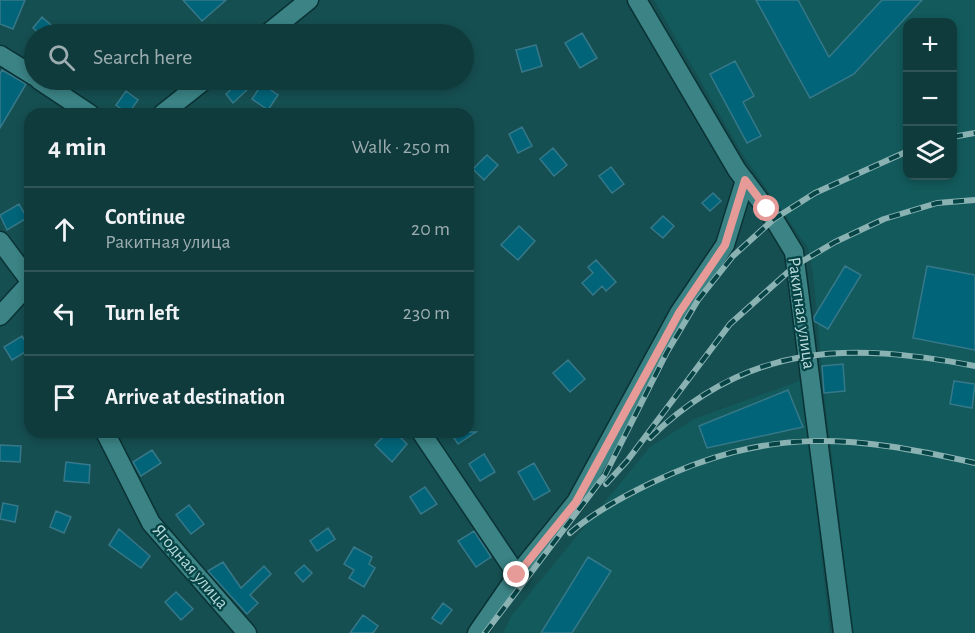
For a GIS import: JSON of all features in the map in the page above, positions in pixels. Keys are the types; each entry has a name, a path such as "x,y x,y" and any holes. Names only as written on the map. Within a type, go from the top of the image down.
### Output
{"street":[{"path":"279,24 309,0"},
{"name":"Ракитная улица","path":"637,0 665,52 745,180 794,252 843,633"},
{"path":"0,55 24,70"},
{"path":"54,90 81,108"},
{"path":"170,108 193,90"},
{"path":"477,633 517,575 576,502 679,313 725,245 745,180"},
{"path":"0,241 24,274"},
{"path":"0,316 24,289"},
{"name":"Ягодная улица","path":"108,438 151,523 247,633"},
{"path":"425,438 517,575"}],"shaded area":[{"path":"654,0 975,0 975,633 853,633 824,393 813,273 808,248 743,155"},
{"path":"802,380 830,633 503,633 512,615 650,447 694,419"}],"building":[{"path":"0,0 25,0 13,29 0,24"},
{"path":"183,0 226,0 202,21"},
{"path":"756,0 798,0 829,57 882,0 922,0 903,18 854,74 810,98"},
{"path":"42,17 50,24 36,24"},
{"path":"582,33 597,58 580,68 565,43"},
{"path":"536,45 542,66 522,72 516,50"},
{"path":"735,61 754,96 743,102 761,136 747,143 710,74"},
{"path":"2,70 24,83 24,87 0,128 0,74"},
{"path":"230,90 247,90 233,103 226,94"},
{"path":"258,90 271,90 278,95 269,108 265,108 252,99"},
{"path":"126,91 138,100 132,108 120,108 116,105"},
{"path":"522,127 532,146 518,153 509,134"},
{"path":"553,148 567,165 554,176 540,159"},
{"path":"487,155 498,165 484,180 474,168"},
{"path":"611,167 624,184 612,193 599,176"},
{"path":"713,193 721,201 710,211 702,203"},
{"path":"19,204 24,213 24,220 7,230 0,215"},
{"path":"663,216 674,226 663,238 651,228"},
{"path":"519,226 535,241 518,260 501,245"},
{"path":"596,260 616,282 606,291 602,286 593,295 582,283 593,273 588,267"},
{"path":"845,266 861,275 828,329 814,321 814,317"},
{"path":"927,266 975,275 975,350 913,338"},
{"path":"22,336 24,339 24,353 12,360 4,347"},
{"path":"568,360 585,379 570,392 553,373"},
{"path":"843,364 845,391 824,393 822,366"},
{"path":"954,381 975,384 972,408 950,404"},
{"path":"788,390 803,427 707,448 699,426"},
{"path":"382,438 401,438 407,444 392,462 375,445"},
{"path":"454,438 467,438 458,444"},
{"path":"0,445 21,446 20,462 0,461"},
{"path":"152,450 161,463 141,476 133,462"},
{"path":"484,454 495,472 480,481 469,464"},
{"path":"66,462 90,465 89,483 64,481"},
{"path":"534,463 550,491 534,500 518,472"},
{"path":"425,487 437,504 421,514 410,497"},
{"path":"3,503 18,506 15,522 0,519"},
{"path":"189,505 204,524 191,534 176,515"},
{"path":"56,511 71,517 64,533 50,527"},
{"path":"328,528 335,539 317,551 310,541"},
{"path":"119,529 150,556 141,568 109,545"},
{"path":"474,531 491,557 476,567 458,541"},
{"path":"354,547 372,557 369,564 375,568 364,587 349,578 354,570 344,564"},
{"path":"588,557 611,571 572,633 541,633"},
{"path":"223,562 241,588 264,566 271,574 250,595 258,603 247,614 208,571"},
{"path":"304,565 312,573 303,582 295,573"},
{"path":"176,592 193,609 181,620 165,602"},
{"path":"443,603 452,610 441,624 432,618"},
{"path":"363,615 378,626 373,633 350,633"}],"railway":[{"path":"957,136 975,133"},
{"path":"485,633 605,475 667,352 698,300 733,256 774,219 815,193 903,153"},
{"path":"606,484 627,461 730,324 796,265 835,242 884,219 937,203 975,200"},
{"path":"650,438 687,406 724,383 763,367 802,357 843,353 885,354 929,358 975,366"},
{"path":"570,533 609,505 651,483 694,465 734,452 773,444 811,441 849,442 889,446 975,463"}],"route":[{"path":"517,575 576,502 679,313 725,245 745,180 767,209"}]}
